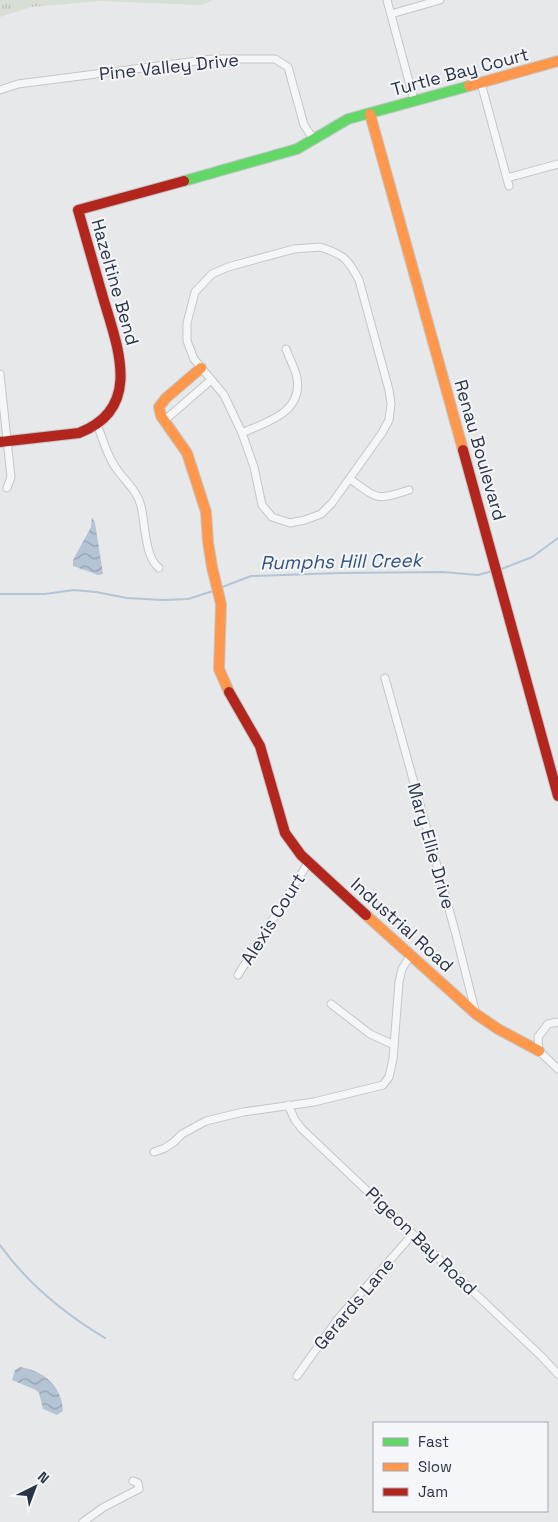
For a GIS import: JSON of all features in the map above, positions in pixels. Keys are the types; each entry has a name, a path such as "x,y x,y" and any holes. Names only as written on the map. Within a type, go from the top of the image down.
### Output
{"street":[{"path":"387,0 414,100"},
{"path":"391,14 440,0"},
{"name":"Pine Valley Drive","path":"0,90 18,84 213,59 275,59 288,66 304,125 314,140"},
{"name":"Turtle Bay Court","path":"370,114 414,100 558,61"},
{"path":"480,83 509,186"},
{"name":"Hazeltine Bend","path":"97,425 108,414 115,402 120,387 120,357 78,210 297,150 342,121 370,114"},
{"name":"Renau Boulevard","path":"370,114 558,796"},
{"path":"507,178 558,164"},
{"path":"320,246 337,252 351,265 359,280 389,390 391,404 389,420 382,433 332,504 321,514 290,523 272,517 262,505 254,467 242,433 224,395 211,380 194,359 187,341 187,323 195,292 212,274 228,267 294,249 320,246"},
{"path":"242,433 286,413 294,402 298,390 297,377 286,349"},
{"path":"201,368 161,404 159,407 161,416 165,420 211,380"},
{"path":"0,374 4,442 11,477 7,488"},
{"name":"Industrial Road","path":"165,420 187,453 206,512 212,567 222,604 219,669 228,690 260,746 285,833 308,862 476,1014 498,1029 539,1051 558,1069"},
{"path":"4,442 79,433 91,430 97,425 113,465 138,497 150,555 155,565 159,568"},
{"path":"350,479 375,497 382,498 409,490"},
{"name":"Mary Ellie Drive","path":"385,678 476,1014"},
{"name":"Alexis Court","path":"238,975 308,862"},
{"path":"154,1152 166,1148 182,1134 206,1121 243,1112 314,1102 383,1085 391,1072 399,982 402,969 410,956"},
{"path":"331,1004 370,1034 394,1045"},
{"path":"539,1051 538,1037 548,1024 558,1022"},
{"name":"Pigeon Bay Road","path":"288,1106 298,1125 558,1374"},
{"name":"Gerards Lane","path":"298,1376 337,1320 413,1234"},
{"path":"83,1522 104,1507 139,1489 138,1483 133,1481"}],"green space":[{"path":"0,0 213,0 201,5 100,1 31,7 0,17"}],"water":[{"path":"92,517 95,523 103,574 98,575 73,566 73,560 91,527"},
{"path":"20,1367 37,1372 50,1381 59,1394 63,1411 57,1415 43,1409 39,1393 36,1390 12,1380 15,1370"}],"waterway":[{"name":"Rumphs Hill Creek","path":"499,570 532,557 558,538"},
{"name":"Rumphs Hill Creek","path":"220,588 251,576 443,572 478,575 492,571"},
{"name":"Rumphs Hill Creek","path":"0,594 45,594 74,590 127,598 163,600 188,599 213,591"},
{"path":"0,1245 22,1272 48,1297 76,1319 105,1338"}],"traffic: fast":[{"path":"184,181 297,149 348,119 469,86"}],"traffic: slow":[{"path":"469,86 558,61"},
{"path":"370,114 463,450"},
{"path":"201,368 166,398 159,407 161,416 187,453 206,512 212,567 221,604 219,669 229,692"},
{"path":"366,915 476,1014 498,1029 539,1051"}],"traffic: jam":[{"path":"0,442 79,433 100,422 112,408 119,391 118,353 114,333 78,210 184,181"},
{"path":"463,450 558,796"},
{"path":"229,692 260,746 285,833 301,855 366,915"}]}
